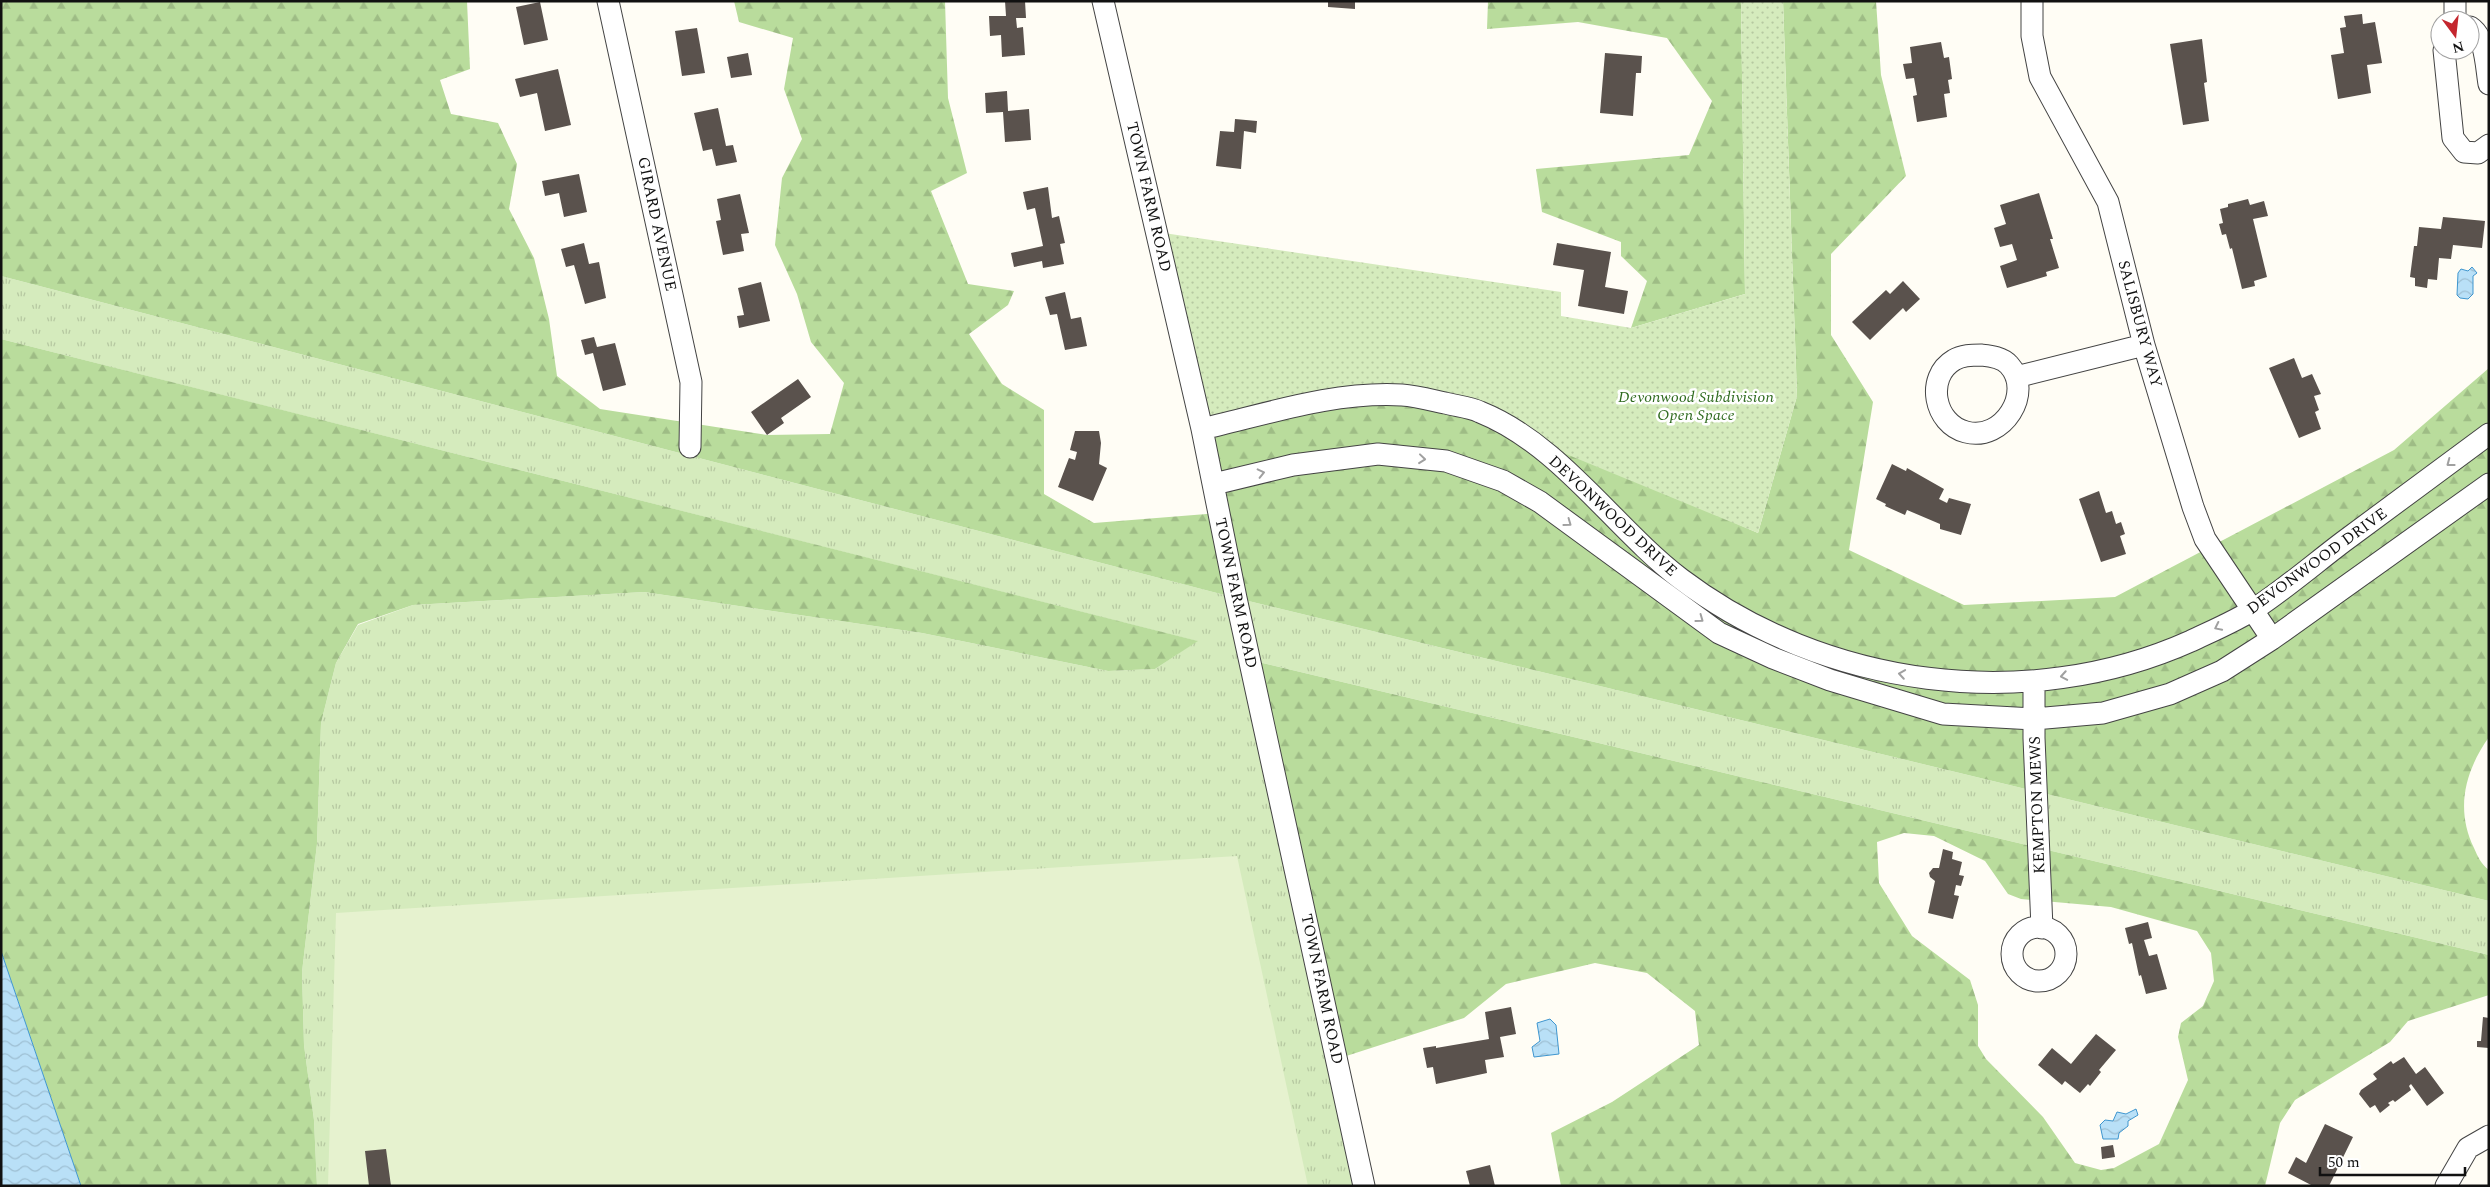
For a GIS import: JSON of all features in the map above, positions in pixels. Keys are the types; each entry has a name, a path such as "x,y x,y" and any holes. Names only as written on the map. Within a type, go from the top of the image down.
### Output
{"street":[{"name":"GIRARD AVENUE","path":"608,1 691,382 690,447"},
{"name":"TOWN FARM ROAD","path":"1103,1 1202,429 1238,607 1364,1186"},
{"name":"SALISBURY WAY","path":"2032,1 2032,36 2040,76 2108,202 2144,345 2192,507 2202,531 2272,639"},
{"path":"2480,42 2489,84"},
{"path":"2445,60 2452,138 2464,152 2478,153 2489,145"},
{"path":"2016,377 2144,345"},
{"name":"DEVONWOOD DRIVE","path":"1202,429 1317,403 1360,396 1404,395 1480,411 1527,438 1580,483 1639,543 1681,579 1778,638 1836,660 1901,675 1965,682 2034,682 2095,671 2140,659 2188,642 2253,610 2489,434"},
{"name":"DEVONWOOD DRIVE","path":"1214,484 1293,465 1378,454 1446,461 1503,481 1540,502 1719,633 1773,658 1830,680 1943,714 2034,719 2103,713 2170,694 2222,671 2272,639 2489,484"},
{"name":"KEMPTON MEWS","path":"2034,682 2042,928"},
{"path":"2446,1186 2468,1148 2489,1136"}],"green space":[{"path":"1,1 467,1 470,69 440,80 451,114 498,123 517,164 509,209 534,258 549,319 557,376 600,409 767,435 830,434 844,383 811,342 797,294 775,245 782,178 802,139 784,89 793,38 739,22 734,1 945,1 948,98 967,173 931,191 968,284 1014,291 1008,305 969,334 1002,384 1044,410 1044,494 1094,523 1219,513 1202,429 1359,396 1480,411 1758,533 1797,396 1783,1 1876,1 1881,75 1906,176 1831,254 1831,335 1873,402 1849,550 1964,605 2115,597 2394,450 2489,368 2489,737 2474,763 2465,791 2464,805 2468,833 2478,857 2489,870 2489,901 1236,598 1,276"},
{"path":"1488,1 1741,1 1745,294 1631,328 1647,281 1621,256 1621,242 1542,212 1536,169 1689,155 1712,101 1667,38 1578,22 1487,29"},
{"name":"Devonwood Subdivision Open Space","path":"1741,1 1783,1 1797,396 1758,533 1527,438 1404,395 1202,429 1157,232 1561,292 1561,316 1631,328 1745,294"},
{"path":"1,276 1236,598 2489,901 2489,955 1250,660 1364,1186 317,1186 314,1120 304,1045 302,972 317,844 321,723 336,663 358,625 413,605 644,592 922,633 1108,671 1155,669 1197,641 1,339"},
{"path":"1,339 1198,641 1155,669 1108,671 922,633 644,592 413,605 358,624 336,663 321,723 317,844 302,972 304,1045 314,1120 317,1186 81,1186 1,951"},
{"path":"1250,660 2489,955 2489,995 2408,1021 2390,1042 2295,1100 2280,1123 2265,1186 1561,1186 1551,1133 1612,1102 1699,1045 1695,1011 1647,973 1595,963 1506,984 1464,1018 1337,1059","holes":["1904,833 1934,836 1985,861 2008,894 2021,899 2111,907 2197,931 2211,953 2214,981 2203,1006 2181,1023 2178,1037 2188,1080 2159,1144 2114,1168 2101,1170 2075,1163 2043,1117 1986,1059 1978,1046 1978,1005 1970,980 1912,936 1879,883 1877,842"]},
{"path":"1237,856 1308,1186 328,1186 336,913"}],"water":[{"path":"2472,267 2477,273 2473,276 2473,294 2468,299 2460,298 2457,295 2458,273 2461,269 2468,271"},
{"path":"1,951 81,1186 1,1186"},
{"path":"1550,1019 1556,1025 1559,1054 1534,1057 1532,1047 1540,1041 1537,1023"},
{"path":"2136,1109 2138,1115 2128,1121 2128,1126 2119,1133 2118,1139 2103,1139 2100,1125 2105,1120 2113,1121 2117,1112 2126,1114"}],"building":[{"path":"1005,1 1025,1 1026,18 1016,18 1017,28 1023,27 1025,55 1002,57 1001,35 990,36 989,16 1006,16"},
{"path":"1328,1 1355,1 1355,9 1328,7"},
{"path":"540,2 548,40 524,45 516,7"},
{"path":"2362,14 2363,24 2375,22 2382,63 2367,65 2371,93 2338,99 2331,55 2344,53 2340,28 2346,27 2344,16"},
{"path":"697,28 705,73 682,76 675,31"},
{"path":"2202,39 2207,82 2204,83 2209,121 2183,125 2170,44"},
{"path":"1941,42 1944,58 1949,57 1952,79 1948,80 1950,93 1944,94 1947,117 1917,122 1913,96 1917,95 1914,78 1906,79 1903,64 1912,63 1910,47"},
{"path":"748,53 752,75 731,78 727,57"},
{"path":"1605,53 1642,56 1641,73 1636,73 1633,116 1600,113"},
{"path":"558,69 571,125 545,131 537,93 520,97 515,79"},
{"path":"1007,91 1008,111 1029,109 1031,140 1005,142 1003,112 986,113 985,93"},
{"path":"718,108 726,146 733,145 737,162 716,166 712,149 703,151 694,113"},
{"path":"1235,119 1257,121 1256,133 1244,131 1241,169 1216,166 1220,131 1234,132"},
{"path":"579,174 587,212 564,217 559,193 545,196 542,181"},
{"path":"1048,187 1052,218 1059,216 1065,243 1060,244 1064,264 1043,268 1042,261 1014,267 1011,253 1043,246 1035,208 1027,210 1023,192"},
{"path":"2039,193 2053,239 2050,239 2059,268 2046,272 2047,276 2007,288 2000,266 2017,260 2012,244 2000,247 1994,228 2006,224 2000,205"},
{"path":"740,194 749,233 741,234 744,251 723,255 716,221 721,220 717,199"},
{"path":"2248,199 2250,205 2264,201 2268,216 2253,219 2267,277 2254,281 2255,286 2242,289 2232,248 2230,249 2226,234 2222,235 2219,224 2223,223 2220,209 2228,207 2228,204"},
{"path":"2443,217 2485,221 2482,248 2453,245 2451,259 2439,258 2437,280 2428,279 2427,288 2415,286 2415,278 2410,277 2414,246 2417,246 2419,227 2441,229"},
{"path":"584,243 589,264 599,262 606,298 585,304 574,265 566,267 561,249"},
{"path":"1557,243 1611,252 1605,287 1628,291 1624,314 1578,306 1584,270 1553,265"},
{"path":"1903,281 1920,299 1906,312 1903,308 1870,340 1852,322 1886,290 1890,294"},
{"path":"761,282 770,321 739,328 737,316 744,315 738,288"},
{"path":"1065,292 1071,319 1081,317 1087,346 1065,350 1057,314 1050,315 1045,297"},
{"path":"594,337 597,347 615,343 626,385 603,391 593,353 585,355 581,340"},
{"path":"2294,358 2302,378 2312,374 2321,394 2314,396 2319,410 2315,412 2321,429 2299,438 2269,368"},
{"path":"798,379 811,397 781,418 784,423 767,435 751,412"},
{"path":"1075,431 1099,431 1101,443 1099,464 1107,468 1093,501 1058,487 1069,458 1075,460 1077,452 1070,450"},
{"path":"1892,464 1906,471 1907,468 1944,489 1939,499 1947,503 1949,498 1971,504 1961,535 1940,529 1940,524 1907,510 1905,515 1885,506 1886,504 1876,499"},
{"path":"2099,491 2106,513 2112,511 2116,524 2121,522 2125,534 2120,536 2126,554 2101,562 2079,499"},
{"path":"1943,849 1953,852 1952,859 1962,862 1959,875 1964,876 1961,886 1956,885 1954,895 1959,896 1953,919 1928,913 1935,881 1930,877 1929,873 1933,868 1939,868"},
{"path":"2148,922 2152,938 2144,940 2149,956 2157,954 2167,989 2146,994 2141,975 2139,976 2132,943 2129,944 2125,928"},
{"path":"1511,1007 1516,1034 1500,1037 1504,1057 1485,1060 1487,1073 1436,1084 1433,1067 1427,1068 1423,1048 1436,1046 1436,1048 1489,1039 1485,1012"},
{"path":"2483,1017 2489,1018 2489,1048 2477,1047 2477,1041 2481,1041"},
{"path":"2096,1034 2116,1050 2099,1070 2101,1072 2090,1086 2088,1084 2080,1093 2065,1081 2062,1085 2038,1065 2052,1048 2071,1064"},
{"path":"2404,1057 2416,1074 2425,1067 2444,1093 2427,1106 2411,1084 2409,1086 2411,1090 2395,1102 2393,1100 2388,1103 2390,1105 2380,1113 2375,1105 2370,1108 2359,1094 2361,1090 2377,1079 2373,1074 2391,1061 2393,1064"},
{"path":"2325,1124 2353,1137 2329,1186 2313,1186 2288,1173 2296,1157 2306,1163"},
{"path":"2113,1145 2115,1157 2102,1159 2101,1147"},
{"path":"386,1149 391,1186 369,1186 365,1151"},
{"path":"1490,1165 1495,1186 1470,1186 1466,1171"}]}
